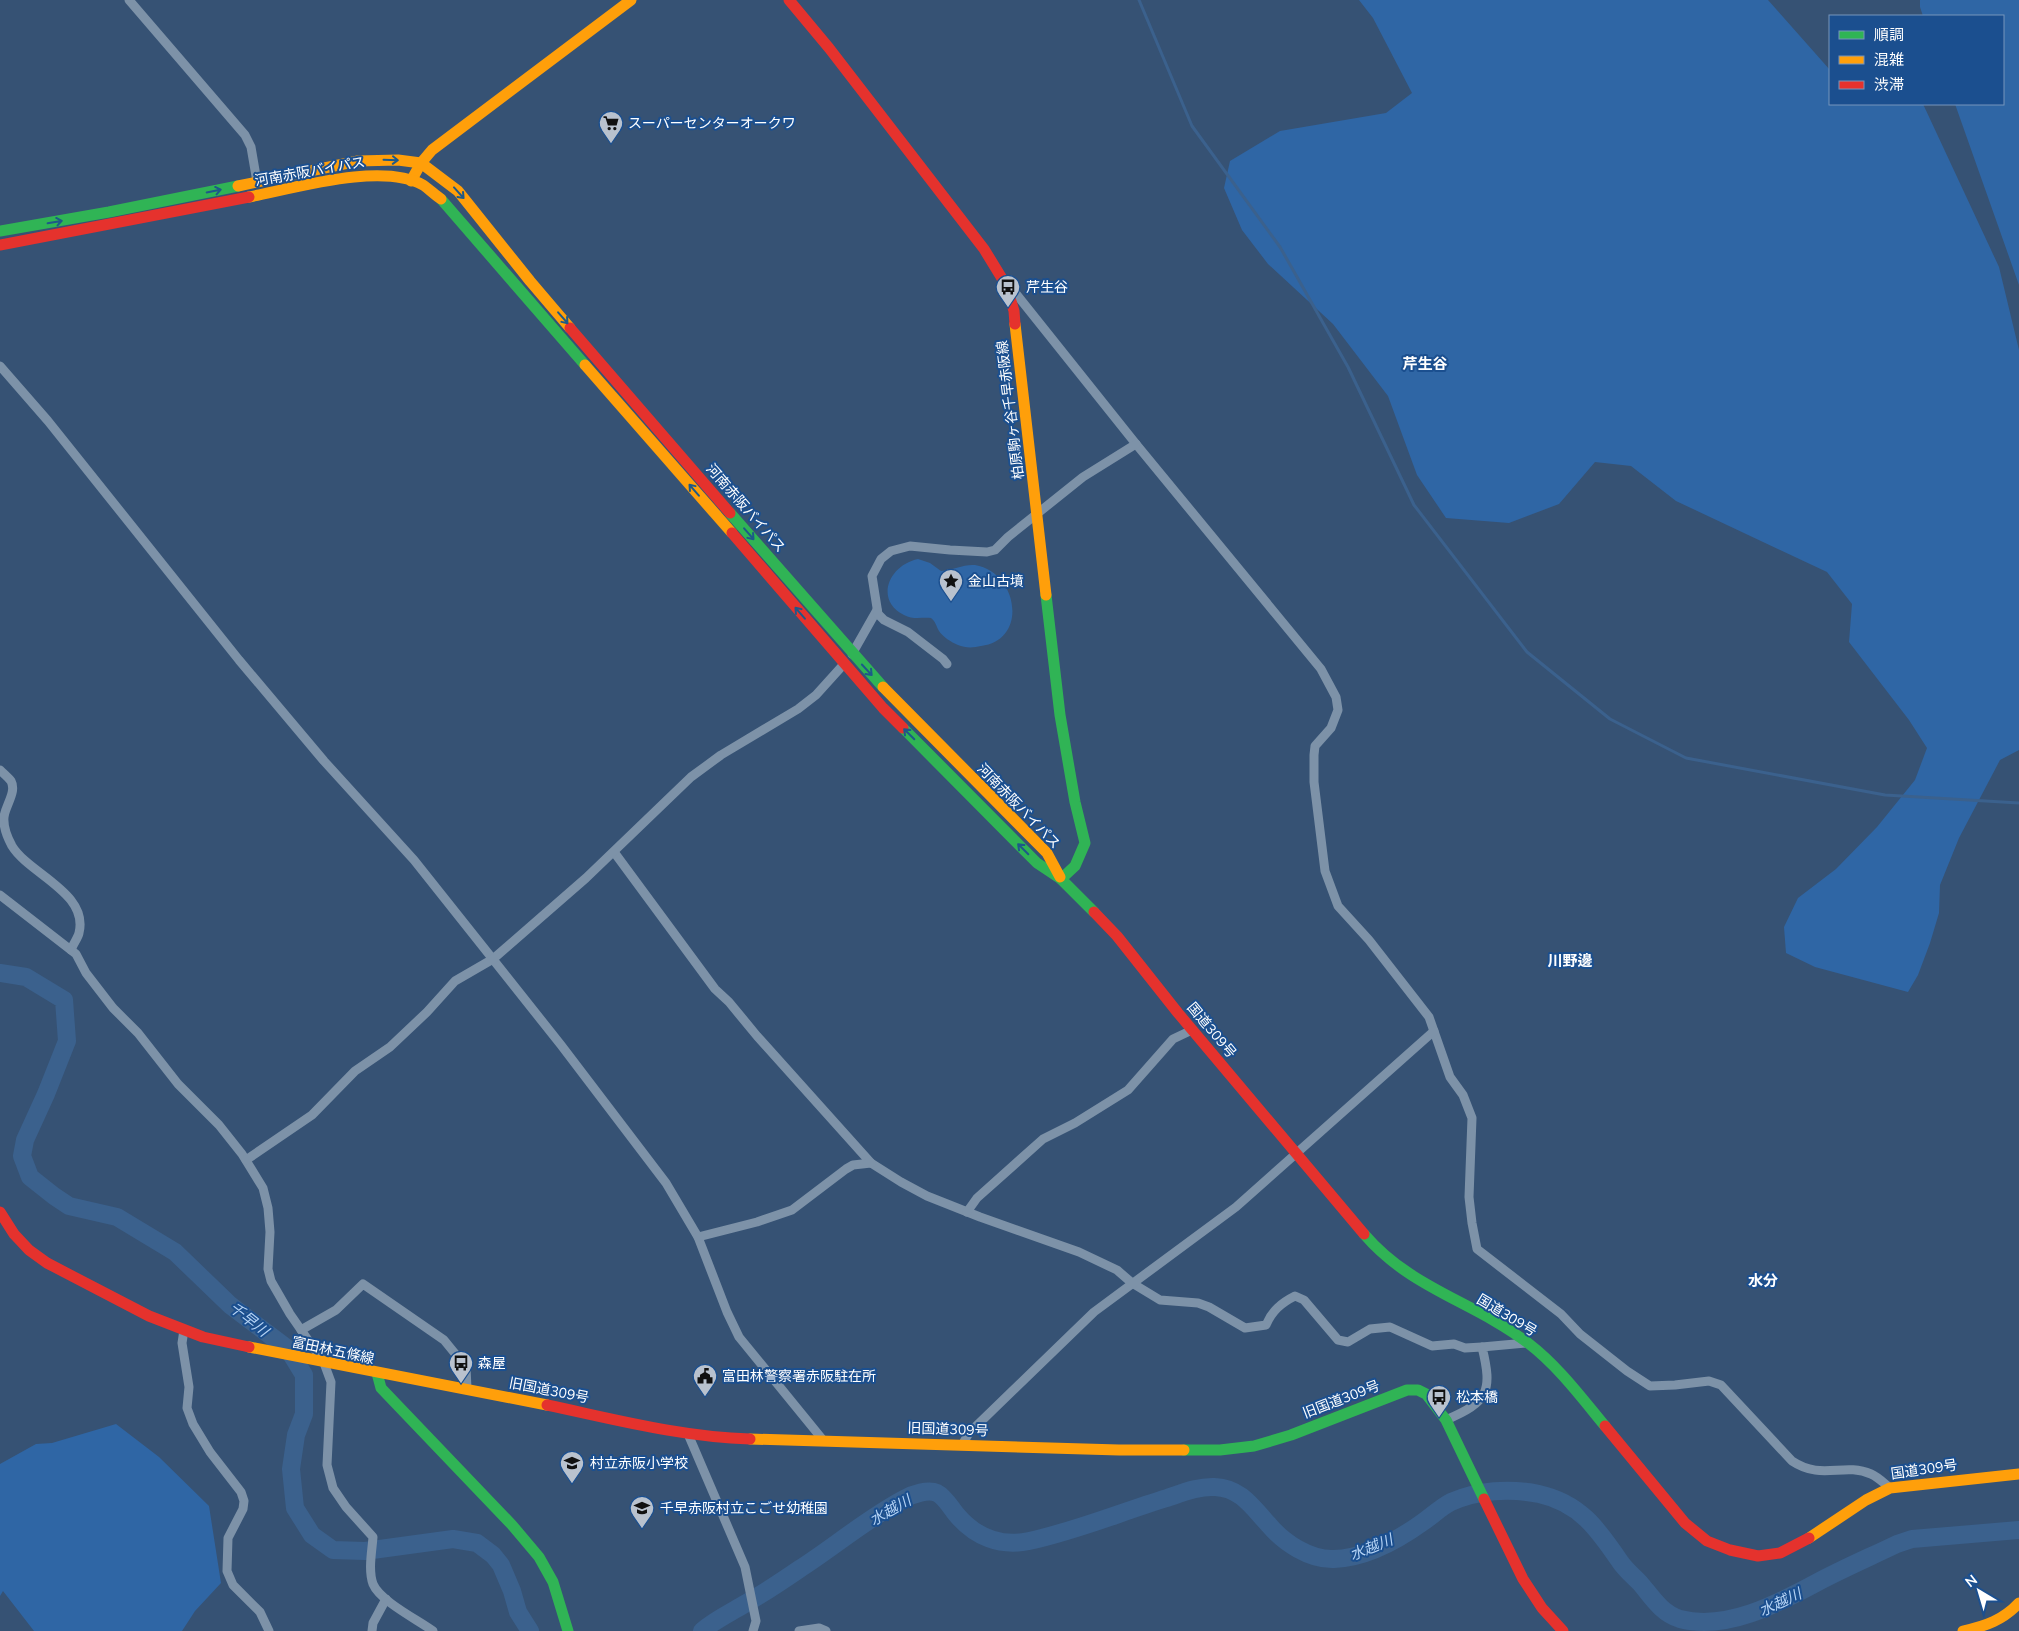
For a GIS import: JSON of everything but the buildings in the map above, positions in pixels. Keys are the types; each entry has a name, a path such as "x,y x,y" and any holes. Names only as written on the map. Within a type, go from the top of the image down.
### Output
{"main road":[{"path":"411,181 421,163 432,150 631,0"},
{"name":"柏原駒ヶ谷千早赤阪線","path":"789,0 829,48 984,249 1004,279 1014,311 1060,715 1075,802 1085,843 1075,866 1061,879"},
{"name":"河南赤阪バイパス","path":"0,231 109,212 358,161 398,160 421,163 458,191 530,281 852,654 898,704 1047,853 1061,879"},
{"name":"河南赤阪バイパス","path":"0,245 353,177 383,175 422,185 444,202 883,708 1037,863 1061,879"},
{"name":"国道309号","path":"1061,879 1117,936 1192,1030 1370,1241 1392,1263 1443,1296 1502,1326 1528,1343 1562,1374 1685,1523 1707,1541 1730,1550 1758,1556 1780,1553 1800,1544 1866,1500 1890,1488 2019,1474"},
{"name":"富田林五條線","path":"0,1212 14,1234 29,1250 47,1263 149,1316 203,1337 377,1373 381,1388 512,1524 539,1557 553,1582 568,1631"},
{"name":"旧国道309号","path":"377,1373 467,1389 688,1434 720,1438 1119,1450 1220,1450 1254,1446 1291,1435 1407,1390 1418,1390 1426,1394 1446,1420 1523,1578 1542,1608 1563,1631"},
{"path":"1964,1631 1993,1625 2007,1616 2019,1603"}],"street":[{"path":"129,0 245,135 250,146 256,182"},
{"path":"1004,279 1136,444 1321,669 1336,698 1338,710 1331,728 1315,746 1314,755 1314,782 1325,871 1338,906 1369,940 1429,1017 1450,1077 1463,1095 1472,1118 1469,1197 1477,1250 1561,1314 1580,1334 1627,1371 1650,1386 1708,1381 1721,1385 1792,1461 1813,1471 1848,1470 1872,1474 1890,1488"},
{"path":"0,366 48,421 239,660 324,761 414,860 666,1183 698,1237 727,1312 739,1337 823,1440"},
{"path":"947,664 944,659 908,632 881,618 877,610 872,576 876,565 886,554 898,548 910,546 944,550 993,551 1038,512 1083,477 1136,444"},
{"path":"852,654 877,610"},
{"path":"246,1160 312,1115 355,1071 390,1048 455,981 493,959 586,878 691,777 721,755 798,709 816,695 844,664"},
{"path":"0,770 12,782 12,792 4,815 5,834 26,863 54,883 69,898 79,913 79,932 70,950"},
{"path":"614,852 715,989 729,1002 871,1163 927,1196 1079,1252 1118,1270 1132,1283 1160,1300 1198,1303 1209,1307 1245,1328 1266,1325 1270,1315 1294,1296 1304,1300 1338,1340 1348,1342 1370,1329 1390,1327 1432,1346 1454,1344 1464,1348 1528,1343"},
{"path":"0,894 76,954 86,973 112,1008 138,1033 178,1084 220,1125 246,1160 263,1188 268,1208 270,1232 268,1269 271,1281 324,1363 332,1382 327,1465 333,1488 346,1507 373,1537 373,1584 386,1599 433,1631"},
{"path":"967,1212 977,1198 1043,1139 1075,1123 1128,1090 1173,1039 1192,1030"},
{"path":"962,1444 969,1432 1049,1353 1094,1312 1236,1207 1434,1031"},
{"path":"698,1237 757,1222 792,1210 846,1169 853,1165 871,1163"},
{"path":"301,1330 336,1310 363,1284 444,1340 466,1367 467,1389"},
{"path":"184,1330 182,1343 187,1369 187,1408 193,1424 210,1452 241,1492 244,1501 243,1509 228,1538 227,1571 233,1585 260,1612 269,1631"},
{"path":"1446,1420 1465,1412 1484,1397 1487,1379 1482,1347"},
{"path":"688,1434 745,1566 756,1622 753,1631"},
{"path":"372,1631 386,1599"},
{"path":"799,1631 819,1628 826,1631"}],"shaded area":[{"path":"1359,0 1768,0 1829,69 1829,105 1923,105 1999,267 2019,350 2019,750 2000,760 1959,838 1940,885 1939,913 1930,943 1918,975 1908,992 1815,967 1786,953 1784,927 1798,898 1836,869 1877,827 1915,780 1927,748 1909,720 1849,642 1852,604 1827,572 1676,501 1631,466 1595,462 1559,504 1509,523 1446,518 1417,475 1388,396 1333,324 1268,264 1242,230 1224,188 1230,161 1280,131 1386,113 1412,93 1373,18"},
{"path":"1920,0 2019,0 2019,285 1955,105 2004,105 2004,15 1923,15"},
{"name":"金山古墳","path":"918,559 930,563 941,571 971,565 990,570 1001,580 1008,592 1012,606 1012,620 1006,632 996,641 978,647 963,647 947,639 939,631 931,618 911,617 895,609 889,601 888,592 893,575 899,568"},
{"path":"116,1424 159,1457 209,1506 221,1583 195,1611 182,1631 34,1631 3,1591 0,1596 0,1464 36,1444 52,1443"}],"waterway":[{"path":"1139,0 1192,126 1280,247 1348,367 1414,505 1527,652 1610,719 1686,758 1885,795 2019,803"},
{"name":"千早川","path":"0,973 26,977 64,1000 67,1041 25,1140 22,1156 30,1177 69,1206 117,1217 175,1252 230,1305 288,1349 304,1375 304,1414 296,1435 291,1469 295,1508 312,1535 333,1550 365,1551 453,1539 477,1543 493,1555 501,1565 512,1591 518,1612 530,1631"},
{"name":"水越川","path":"702,1631 717,1620 780,1583 878,1515 908,1497 925,1492 933,1492 940,1495 963,1522 980,1534 998,1541 1018,1543 1064,1532 1191,1490 1209,1487 1224,1488 1246,1500 1275,1532 1290,1544 1316,1557 1325,1559 1346,1558 1381,1547 1413,1529 1447,1504 1461,1498 1494,1491 1528,1492 1553,1498 1577,1511 1596,1529 1623,1566 1662,1609 1680,1619 1697,1622 1733,1618 1768,1607 1856,1563 1912,1539 2019,1530"}],"traffic: fast":[{"path":"0,231 109,212 238,186"},
{"path":"441,199 585,365"},
{"path":"730,513 883,687"},
{"path":"1046,595 1060,715 1075,802 1085,843 1075,866 1061,879"},
{"path":"903,728 1037,863 1061,879 1094,912"},
{"path":"1364,1234 1382,1253 1422,1282 1486,1316 1528,1343 1559,1372 1605,1426"},
{"path":"377,1373 381,1388 512,1525 539,1557 553,1582 568,1631"},
{"path":"1184,1450 1220,1450 1254,1446 1291,1435 1407,1390 1418,1390 1426,1394 1446,1420 1484,1499"}],"traffic: slow":[{"path":"411,181 421,163 432,150 631,0"},
{"path":"238,186 358,161 398,160 421,163 458,191 570,328"},
{"path":"249,197 338,179 385,176 406,179 423,185 441,199"},
{"path":"1015,324 1046,595"},
{"path":"585,365 732,533"},
{"path":"883,687 1047,853 1060,877"},
{"path":"249,1347 547,1405"},
{"path":"750,1439 1119,1450 1184,1450"},
{"path":"1809,1538 1866,1500 1890,1488 2019,1474"},
{"path":"1963,1631 1994,1622 2019,1603"}],"traffic: jam":[{"path":"789,0 829,48 984,249 1006,285 1014,311 1015,324"},
{"path":"0,245 249,197"},
{"path":"570,328 730,513"},
{"path":"732,533 883,708 903,728"},
{"path":"1094,912 1117,936 1178,1013 1364,1234"},
{"path":"0,1212 14,1234 29,1250 47,1263 149,1316 203,1337 249,1347"},
{"path":"547,1405 673,1431 724,1438 750,1439"},
{"path":"1605,1426 1685,1523 1707,1541 1730,1550 1758,1556 1780,1553 1809,1538"},
{"path":"1484,1499 1523,1579 1542,1608 1563,1631"}],"place":[{"name":"スーパーセンターオークワ","path":"611,144"},
{"name":"芹生谷","path":"1008,308"},
{"name":"金山古墳","path":"951,602"},
{"name":"森屋","path":"461,1384"},
{"name":"富田林警察署赤阪駐在所","path":"705,1397"},
{"name":"松本橋","path":"1439,1418"},
{"name":"村立赤阪小学校","path":"572,1484"},
{"name":"千早赤阪村立こごせ幼稚園","path":"642,1529"}],"district":[{"name":"芹生谷","path":"1425,363"},
{"name":"川野邊","path":"1570,960"},
{"name":"水分","path":"1763,1280"}]}
